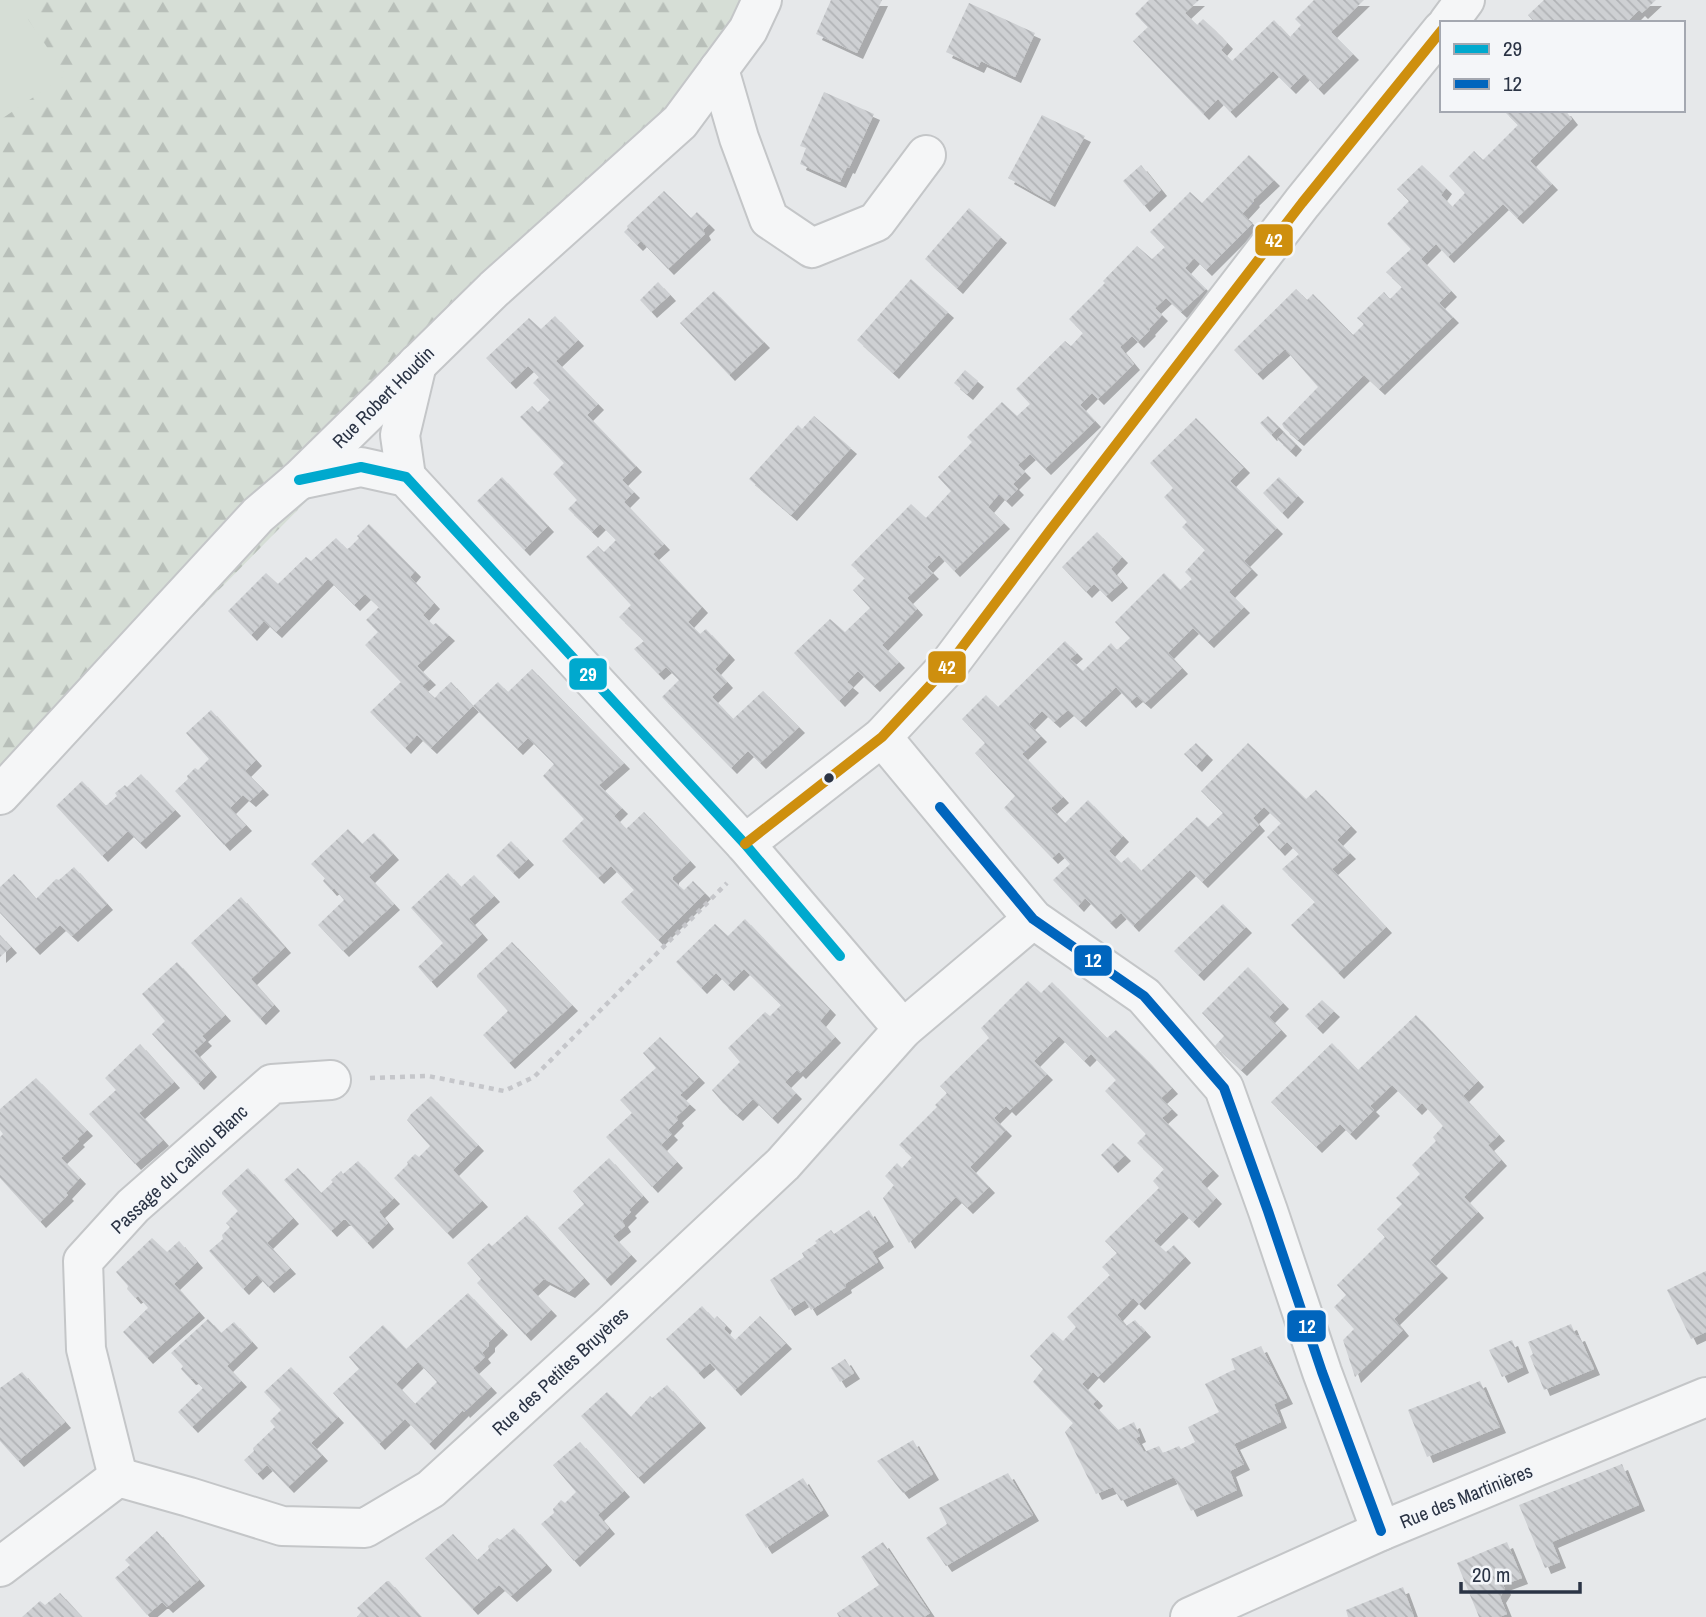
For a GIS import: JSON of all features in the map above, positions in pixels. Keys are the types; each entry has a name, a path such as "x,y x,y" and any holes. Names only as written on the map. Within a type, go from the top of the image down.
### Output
{"street":[{"name":"Rue Robert Houdin","path":"0,795 258,515 299,480 494,289 680,122 748,30 762,0"},
{"path":"750,850 882,737 948,666 1303,203 1440,31"},
{"path":"719,69 739,138 769,219 812,248 876,222 926,155"},
{"path":"417,364 400,435 406,477 750,850 903,1029"},
{"path":"299,480 361,467 406,477"},
{"path":"882,737 1032,919 1144,996 1224,1088 1322,1372 1381,1531"},
{"name":"Rue des Petites Bruyères","path":"118,1477 282,1526 365,1528 432,1489 783,1164 903,1029 1032,919"},
{"name":"Passage du Caillou Blanc","path":"118,1477 86,1349 83,1261 133,1206 272,1084 331,1080"},
{"name":"Rue des Martinières","path":"1191,1617 1381,1531 1706,1397"},
{"path":"0,1567 118,1477"}],"path":[{"path":"331,1080 428,1076 504,1091 534,1077 750,850"}],"green space":[{"path":"0,0 765,0 744,57 0,812"},
{"path":"0,0 15,0 66,75 0,120"}],"building":[{"path":"831,0 882,0 857,53 816,34"},
{"path":"1149,0 1199,0 1185,13 1197,25 1203,19 1216,31 1227,43 1221,50 1232,61 1274,20 1290,37 1301,25 1295,19 1314,0 1364,0 1331,32 1353,54 1318,89 1304,74 1290,88 1273,71 1230,112 1218,99 1203,114 1133,41 1148,27 1135,14"},
{"path":"1544,0 1656,0 1642,13 1639,10 1628,21 1533,21 1528,15"},
{"path":"969,3 1035,33 1015,77 981,61 978,67 946,52"},
{"path":"824,92 874,114 840,182 800,164 806,148 800,146"},
{"path":"1505,112 1567,112 1572,119 1530,161 1552,184 1517,218 1503,204 1448,257 1436,244 1421,259 1451,291 1439,303 1453,317 1379,389 1364,375 1298,440 1282,424 1318,387 1285,349 1257,374 1234,350 1296,289 1307,300 1313,294 1353,335 1364,324 1357,318 1370,305 1384,292 1390,299 1402,287 1386,272 1411,249 1387,224 1409,201 1397,189 1422,165 1446,188 1441,195 1452,207 1465,193 1449,176 1474,151 1483,160 1518,125"},
{"path":"1042,115 1085,136 1049,201 1008,178"},
{"path":"1249,155 1274,180 1242,214 1253,223 1206,270 1194,258 1185,268 1206,289 1181,312 1166,298 1155,308 1162,315 1150,330 1138,342 1132,336 1120,347 1134,364 1098,399 1092,393 1080,405 1095,421 1045,469 1030,454 1018,465 1025,472 1013,484 1018,489 1006,501 999,494 988,507 1004,523 954,571 939,555 927,567 933,573 907,598 917,609 882,645 899,662 874,686 858,671 847,682 853,687 839,701 794,653 830,619 845,632 870,608 853,590 865,578 851,565 911,504 926,518 951,491 938,477 972,442 967,437 1002,402 1017,416 1030,404 1016,389 1065,341 1071,346 1083,333 1069,319 1137,246 1152,259 1165,247 1150,232 1190,192 1202,203"},
{"path":"1141,165 1161,190 1144,206 1123,181"},
{"path":"664,191 691,218 697,212 709,224 703,230 705,234 668,269 641,241 637,245 624,232"},
{"path":"969,208 1001,237 957,288 925,259"},
{"path":"911,279 948,312 893,373 857,340"},
{"path":"658,282 670,295 651,312 640,300"},
{"path":"714,291 764,342 729,375 680,323"},
{"path":"555,316 578,340 556,361 598,404 587,415 636,466 622,480 634,492 624,502 664,544 653,554 702,607 688,622 700,634 706,629 729,654 715,669 727,682 712,697 733,719 763,691 799,727 760,763 748,751 731,768 662,697 679,680 666,667 658,674 634,649 644,641 619,617 631,605 586,557 598,546 604,552 616,540 600,524 592,532 568,509 577,500 553,474 564,463 520,417 532,406 538,412 550,400 533,383 539,377 528,366 510,383 486,358 529,318 541,329"},
{"path":"965,370 978,381 967,394 954,383"},
{"path":"814,416 851,448 791,515 749,479 798,425 802,429"},
{"path":"1268,416 1279,427 1271,435 1260,423"},
{"path":"1196,418 1244,467 1230,481 1277,528 1244,561 1252,569 1229,592 1244,607 1208,642 1193,628 1168,653 1182,668 1145,703 1137,696 1130,702 1116,687 1080,721 1068,710 1054,722 1042,711 1029,724 1041,736 1022,754 1063,797 1051,808 1065,823 1088,800 1123,836 1109,851 1121,863 1128,857 1141,871 1197,817 1208,827 1223,813 1201,791 1248,743 1306,799 1316,790 1351,826 1337,840 1350,853 1332,869 1386,927 1338,973 1291,925 1315,902 1282,869 1299,854 1287,842 1279,850 1267,837 1281,823 1264,807 1253,818 1259,825 1202,882 1190,870 1133,926 1121,913 1110,923 1085,898 1078,906 1053,880 1070,864 1059,852 1052,858 1004,808 1015,796 975,753 985,743 962,719 986,695 998,707 1065,641 1077,653 1070,659 1083,671 1111,643 1117,650 1130,638 1115,622 1164,573 1180,590 1192,579 1185,572 1205,550 1182,527 1187,522 1164,497 1173,488 1150,463"},
{"path":"1284,432 1296,444 1290,451 1277,439"},
{"path":"502,477 548,526 524,550 477,501"},
{"path":"1279,477 1298,496 1282,513 1263,493"},
{"path":"369,524 415,571 410,577 434,603 423,615 449,635 417,666 430,679 422,686 435,698 451,682 473,706 431,748 417,735 405,748 370,712 401,682 365,645 378,632 366,620 379,607 365,594 354,605 328,579 276,632 264,621 251,635 228,611 266,573 278,584 306,557 311,561 336,538 349,548"},
{"path":"1097,532 1122,557 1111,569 1122,582 1106,596 1094,584 1086,592 1062,567"},
{"path":"532,669 624,763 599,785 622,808 614,816 626,829 644,812 690,861 673,880 684,890 693,881 705,893 658,940 621,902 634,890 611,866 598,878 562,841 584,819 543,776 554,764 528,738 517,749 473,706 498,682 508,692"},
{"path":"211,710 256,760 245,771 263,789 250,801 243,795 230,808 246,825 224,845 175,791 195,768 198,770 209,759 186,733"},
{"path":"1196,743 1207,754 1196,766 1184,754"},
{"path":"141,774 175,810 140,843 128,831 102,856 56,806 82,781 107,805 117,796 115,793 125,785 127,787"},
{"path":"348,829 362,844 374,833 393,854 369,877 394,904 343,951 318,925 344,900 334,888 331,890 323,881 325,878 311,864"},
{"path":"511,841 528,859 513,873 496,856"},
{"path":"74,867 107,904 72,936 60,925 34,949 0,913 0,887 14,874 36,899 56,879 59,880"},
{"path":"448,873 461,887 474,875 494,896 469,919 482,934 431,982 418,967 443,943 411,908"},
{"path":"241,897 285,947 251,979 274,1005 260,1019 191,943"},
{"path":"1223,904 1246,927 1198,975 1174,951"},
{"path":"745,919 830,1009 820,1021 835,1037 800,1073 797,1070 785,1082 796,1093 772,1118 753,1099 737,1115 712,1090 740,1062 728,1048 765,1012 770,1016 781,1005 744,969 728,985 716,973 701,988 676,962 715,924 728,936"},
{"path":"0,935 11,947 0,957"},
{"path":"512,942 572,1005 509,1063 483,1035 508,1011 477,975"},
{"path":"177,962 225,1015 202,1036 206,1040 194,1051 211,1071 198,1084 152,1034 165,1021 142,994"},
{"path":"1248,967 1283,1003 1269,1017 1281,1030 1241,1070 1215,1046 1224,1036 1202,1013"},
{"path":"1028,981 1041,993 1052,982 1107,1038 1116,1030 1143,1056 1172,1088 1161,1098 1172,1109 1162,1118 1213,1170 1201,1182 1216,1198 1193,1222 1183,1212 1154,1241 1166,1252 1174,1245 1185,1257 1139,1304 1133,1298 1117,1315 1126,1326 1135,1320 1145,1331 1098,1377 1093,1372 1082,1384 1097,1400 1093,1404 1118,1430 1134,1422 1140,1436 1136,1438 1144,1452 1159,1446 1163,1453 1179,1446 1181,1449 1195,1442 1188,1427 1219,1412 1205,1384 1235,1370 1231,1359 1261,1346 1287,1398 1274,1404 1281,1422 1234,1444 1244,1464 1230,1471 1237,1490 1191,1511 1174,1477 1121,1501 1113,1487 1096,1494 1065,1432 1073,1423 1033,1382 1043,1369 1030,1356 1053,1332 1063,1341 1076,1327 1067,1317 1110,1275 1102,1267 1117,1253 1105,1241 1159,1188 1153,1181 1164,1169 1137,1143 1146,1134 1105,1091 1116,1080 1091,1054 1084,1061 1059,1036 1034,1061 1047,1074 1010,1110 1006,1106 994,1118 1006,1130 970,1167 989,1187 967,1208 956,1197 909,1243 883,1198 894,1185 885,1176 897,1163 902,1168 912,1157 899,1145 937,1107 935,1105 947,1093 940,1086 989,1038 981,1028"},
{"path":"1322,1000 1334,1011 1317,1028 1305,1016"},
{"path":"1416,1015 1478,1081 1463,1096 1499,1135 1488,1145 1501,1160 1464,1197 1478,1212 1430,1260 1442,1272 1394,1319 1403,1330 1355,1377 1343,1340 1354,1329 1334,1307 1346,1295 1337,1285 1385,1237 1377,1229 1402,1204 1396,1198 1420,1174 1412,1165 1436,1141 1433,1137 1443,1126 1422,1103 1416,1109 1392,1085 1370,1106 1374,1110 1350,1134 1340,1124 1316,1147 1271,1102 1332,1043 1358,1070"},
{"path":"660,1037 699,1077 680,1095 690,1104 676,1117 678,1120 668,1130 672,1134 661,1145 677,1162 652,1187 606,1137 632,1113 620,1100 656,1068 643,1053"},
{"path":"140,1044 174,1082 139,1113 163,1140 135,1164 89,1114 116,1090 105,1078"},
{"path":"36,1078 87,1130 61,1158 80,1178 66,1193 68,1195 40,1222 0,1178 0,1137 3,1134 0,1130 0,1109"},
{"path":"431,1096 478,1145 453,1170 482,1201 447,1233 394,1178 415,1154 419,1157 430,1146 407,1120"},
{"path":"1113,1143 1125,1155 1112,1167 1101,1155"},
{"path":"609,1158 643,1196 622,1221 625,1226 613,1236 631,1255 605,1280 558,1228 584,1204 573,1191"},
{"path":"358,1161 394,1198 379,1212 388,1223 367,1243 346,1220 331,1231 284,1180 298,1168 321,1193 341,1171 343,1174"},
{"path":"248,1168 293,1218 267,1243 290,1268 268,1287 257,1275 243,1289 209,1251 223,1239 222,1235 230,1227 226,1223 238,1211 222,1192"},
{"path":"869,1210 888,1241 872,1252 878,1262 811,1310 805,1300 789,1310 770,1280 804,1257 802,1253 817,1243 815,1241 831,1230 834,1234"},
{"path":"527,1215 584,1278 569,1292 544,1279 532,1290 551,1310 525,1335 477,1283 481,1279 467,1263 489,1243 492,1246"},
{"path":"152,1238 167,1252 179,1241 197,1262 174,1284 199,1312 147,1358 123,1332 148,1308 138,1296 135,1298 127,1289 128,1286 116,1272"},
{"path":"1706,1271 1706,1332 1691,1339 1667,1290"},
{"path":"468,1293 502,1329 482,1353 485,1357 473,1368 491,1387 429,1444 405,1419 379,1444 333,1393 359,1369 349,1357 383,1325 406,1349","holes":["418,1362 437,1382 415,1404 396,1384"]},
{"path":"702,1306 714,1319 717,1316 726,1325 724,1329 735,1340 760,1316 786,1343 735,1390 710,1363 698,1373 666,1339"},
{"path":"208,1319 221,1333 234,1322 252,1342 227,1366 241,1381 192,1427 178,1412 203,1388 193,1378 190,1379 171,1353"},
{"path":"1571,1324 1576,1336 1579,1335 1594,1369 1544,1390 1530,1356 1533,1354 1528,1342"},
{"path":"1512,1340 1523,1367 1502,1377 1489,1350"},
{"path":"845,1359 854,1373 840,1382 831,1368"},
{"path":"291,1367 338,1417 311,1443 322,1455 288,1487 267,1465 257,1474 244,1460 275,1427 270,1421 281,1410 264,1392"},
{"path":"22,1372 65,1422 18,1461 0,1441 0,1388"},
{"path":"1480,1381 1500,1427 1427,1457 1408,1410"},
{"path":"667,1385 700,1422 638,1478 581,1416 607,1392 631,1417 650,1396 652,1398"},
{"path":"913,1440 933,1474 903,1493 877,1461"},
{"path":"580,1442 624,1491 598,1515 609,1528 574,1561 541,1524 554,1513 553,1509 561,1500 565,1503 576,1492 553,1465"},
{"path":"1622,1464 1639,1505 1552,1542 1560,1562 1545,1568 1519,1505"},
{"path":"1008,1473 1033,1515 946,1566 926,1538 947,1524 939,1508"},
{"path":"803,1478 823,1510 766,1548 745,1515"},
{"path":"514,1528 546,1564 511,1596 499,1585 472,1609 425,1558 453,1534 477,1560 497,1538 500,1540"},
{"path":"157,1531 199,1580 167,1607 161,1603 147,1615 115,1578 130,1565 125,1560"},
{"path":"883,1542 930,1613 924,1617 839,1617 837,1613 879,1585 861,1557"},
{"path":"1507,1542 1522,1578 1503,1585 1505,1589 1500,1597 1507,1614 1499,1617 1479,1617 1457,1563"},
{"path":"387,1581 421,1617 357,1617 361,1612 357,1608"},
{"path":"1403,1587 1414,1617 1348,1617 1346,1610"},
{"path":"60,1593 82,1617 22,1617 40,1601 45,1605"}],"transit line":[{"name":"42","path":"745,844 882,737 948,666 1302,203 1440,32"},
{"name":"29","path":"299,480 361,467 406,477 745,844 840,956"},
{"name":"12","path":"940,807 1033,919 1144,996 1224,1088 1322,1372 1381,1531"}]}
